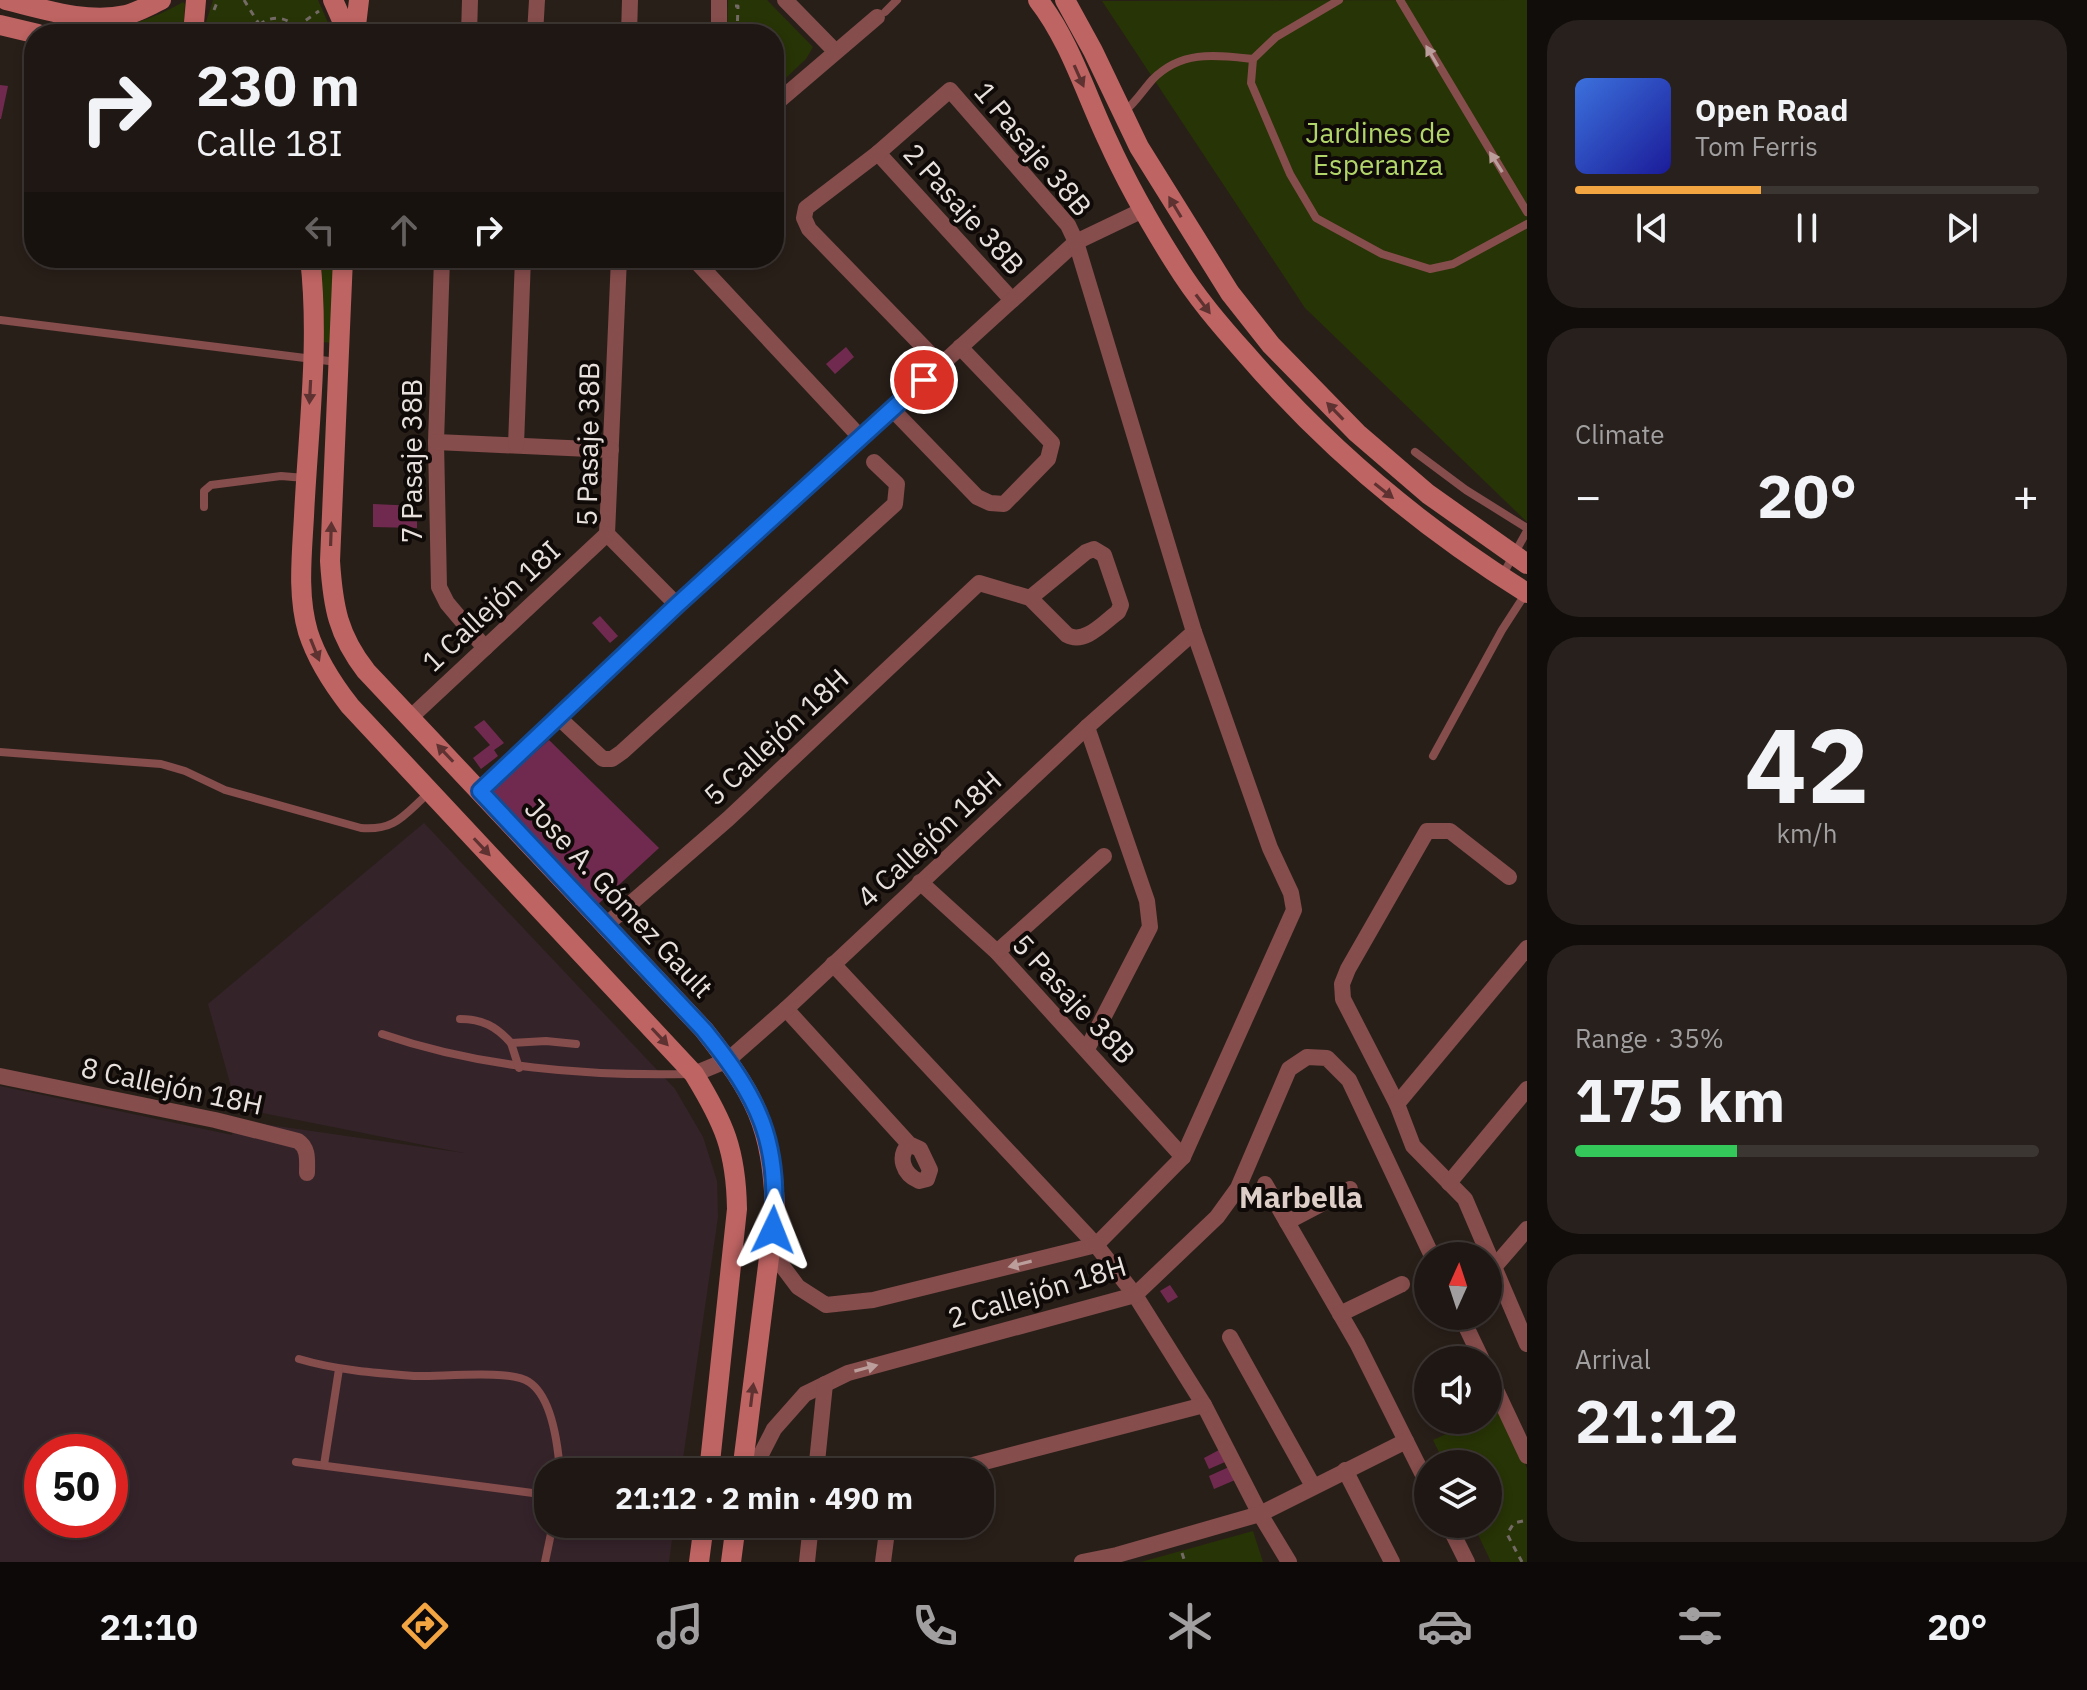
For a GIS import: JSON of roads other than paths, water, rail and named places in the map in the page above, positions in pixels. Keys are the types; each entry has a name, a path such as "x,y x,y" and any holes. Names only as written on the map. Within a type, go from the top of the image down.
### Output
{"main road":[{"path":"6,0 57,12 105,17 125,15 161,0"},
{"path":"194,24 196,0"},
{"path":"356,24 359,0"},
{"path":"1038,0 1075,65 1109,144 1175,263 1203,305 1281,395 1372,481 1440,534 1527,592"},
{"path":"1065,0 1122,114 1190,231 1230,293 1271,345 1357,433 1428,494 1520,560"},
{"path":"326,5 340,24"},
{"path":"0,25 24,31"},
{"path":"310,268 312,361 301,574 307,629 317,656 350,706 694,1074 721,1119 736,1173 737,1209 710,1458"},
{"name":"Jose A. Gómez Gault","path":"343,268 330,561 339,625 350,650 366,671 704,1030 756,1104 773,1169 775,1210 744,1458"},
{"path":"699,1562 702,1538"},
{"path":"731,1562 734,1538"}],"street":[{"path":"469,24 470,0"},
{"path":"536,24 537,0"},
{"path":"629,24 630,0"},
{"path":"719,0 719,24"},
{"path":"785,0 835,51"},
{"path":"784,96 881,15"},
{"name":"1 Pasaje 38B","path":"878,153 950,90 1068,225 1076,242 1194,632 1270,848 1291,893"},
{"path":"878,153 806,208 804,218 809,229 941,365"},
{"name":"2 Pasaje 38B","path":"878,153 1012,300"},
{"path":"480,791 677,605 1076,242 1145,209"},
{"name":"7 Pasaje 38B","path":"442,268 436,442 439,587 447,603 485,648"},
{"path":"516,445 523,268"},
{"name":"5 Pasaje 38B","path":"619,268 607,534 677,605"},
{"path":"702,268 861,438"},
{"path":"892,409 977,497 990,503 1004,504 1048,459 1052,443 960,347"},
{"path":"436,442 611,450"},
{"path":"558,717 603,759 612,759 622,752 895,504 897,484 874,462"},
{"name":"1 Callejón 18I","path":"411,717 607,534"},
{"path":"1094,549 1104,555 1121,605 1118,612 1079,639 1067,635 1030,598 1086,552 1094,549"},
{"name":"5 Callejón 18H","path":"606,925 733,824 979,583 1030,598"},
{"name":"4 Callejón 18H","path":"694,1074 728,1060 786,1009 1087,727 1194,632"},
{"path":"1087,727 1147,901 1150,927 1087,1049"},
{"path":"1484,1242 1465,1199 1413,1146 1397,1104 1343,999 1342,984 1427,831 1450,831 1509,877"},
{"path":"997,952 1104,856"},
{"name":"5 Pasaje 38B","path":"920,882 997,952 1183,1157"},
{"name":"2 Callejón 18H","path":"771,1251 798,1287 826,1305 873,1300 1096,1245 1183,1157 1292,916 1294,903 1291,893"},
{"path":"1397,1104 1527,948"},
{"path":"833,964 1096,1245 1135,1295 1204,1405 1260,1514 1289,1562"},
{"path":"786,1009 909,1144"},
{"name":"2 Callejón 18H","path":"759,1458 774,1429 805,1394 848,1373 1135,1295 1217,1217 1238,1188 1289,1069 1307,1057 1327,1058 1349,1080 1425,1242"},
{"name":"8 Callejón 18H","path":"0,1076 215,1120 298,1141 306,1151 307,1173"},
{"path":"1449,1183 1527,1089"},
{"path":"1265,1184 1340,1314 1414,1457"},
{"path":"1287,1222 1350,1189"},
{"path":"1502,1258 1527,1229"},
{"path":"1502,1283 1527,1344"},
{"path":"1340,1314 1402,1284"},
{"path":"1230,1337 1313,1486"},
{"path":"817,1458 825,1384"},
{"path":"1502,1403 1527,1456"},
{"path":"994,1460 1204,1405"},
{"path":"1082,1562 1117,1558 1260,1514 1406,1441"},
{"path":"1345,1470 1392,1562"},
{"path":"807,1562 810,1538"},
{"path":"883,1562 886,1538"},
{"path":"1455,1538 1467,1562"}],"lane":[{"path":"881,15 897,0"},
{"path":"1339,0 1276,37 1253,59 1251,83 1290,174 1316,218 1382,254 1430,269 1453,264 1527,224"},
{"path":"1400,0 1527,212"},
{"path":"1122,114 1138,100 1152,80 1172,64 1189,56 1253,59"},
{"path":"0,320 338,362"},
{"path":"1415,452 1466,490 1527,529 1520,560 1502,577"},
{"path":"204,507 204,491 211,485 281,476 305,478"},
{"path":"1433,756 1502,630 1527,592"},
{"path":"0,752 161,764 185,771 225,790 361,828 379,830 396,823 430,792"},
{"path":"460,1019 478,1019 500,1030 511,1043 519,1068"},
{"path":"382,1034 417,1046 519,1068 608,1074 694,1074"},
{"path":"511,1043 546,1041 576,1044"},
{"path":"299,1359 339,1369 416,1376 506,1376 526,1379 536,1387 550,1413 558,1458"},
{"path":"324,1465 339,1369"},
{"path":"296,1462 534,1493"},
{"path":"545,1562 550,1538"}],"district":[{"name":"Marbella","path":"1301,1198"}],"park label":[{"name":"Jardines de Esperanza","path":"1378,149"}]}
